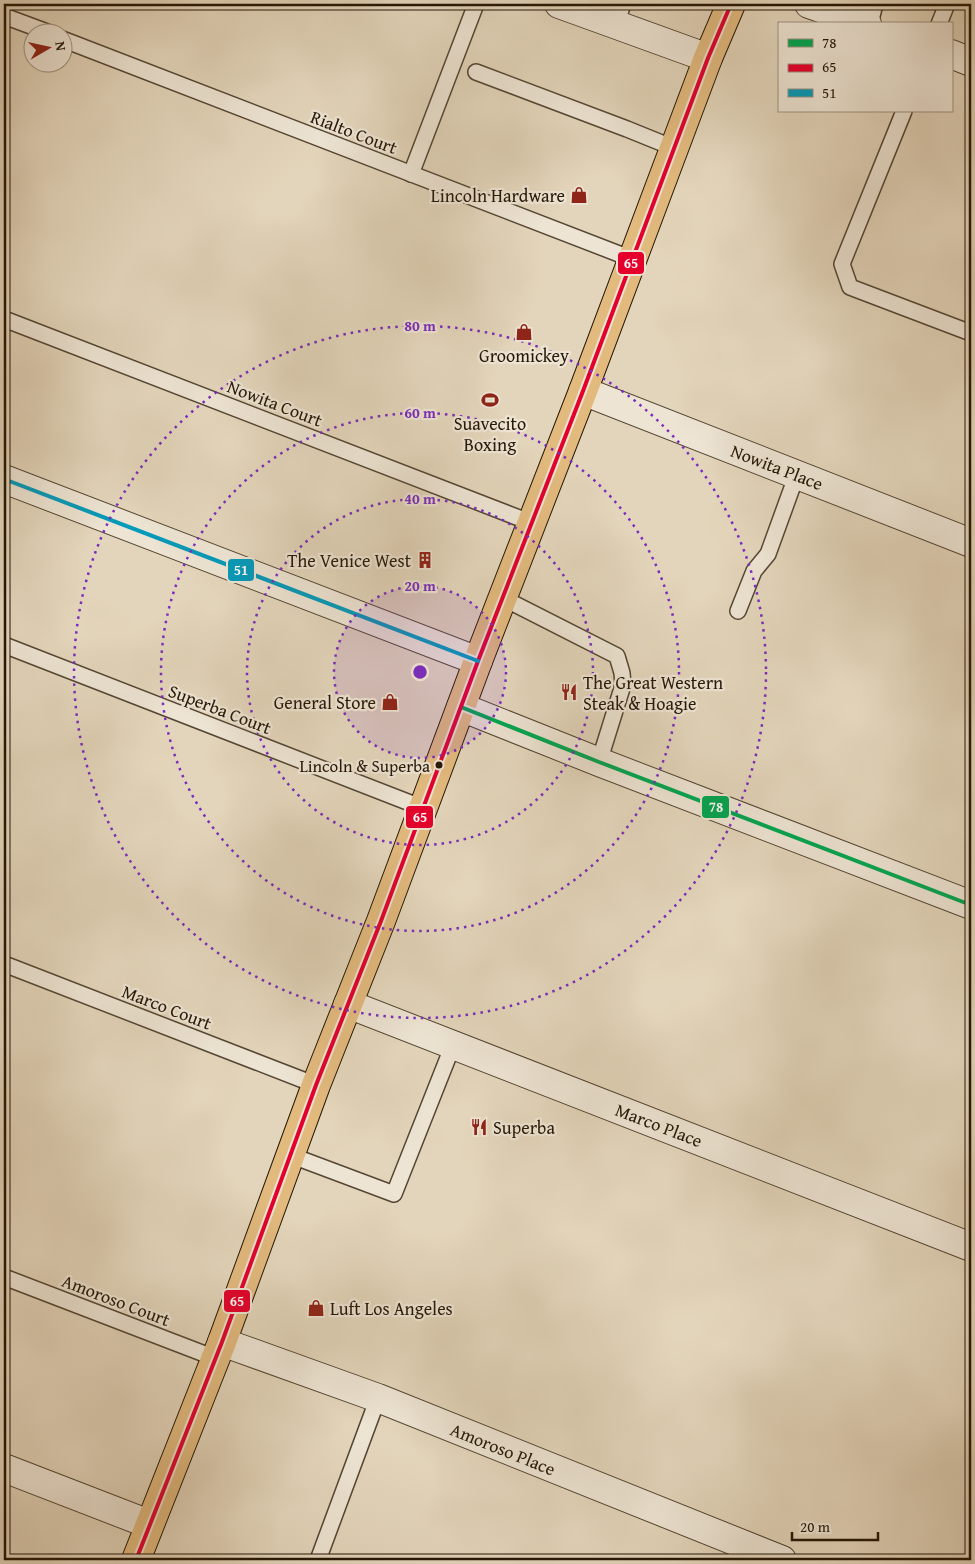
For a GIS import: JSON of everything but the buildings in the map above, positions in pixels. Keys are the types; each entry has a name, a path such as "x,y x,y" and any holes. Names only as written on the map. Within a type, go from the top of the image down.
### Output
{"highway":[{"path":"136,1560 218,1350 316,1085 583,391 708,58 731,4"}],"street":[{"path":"559,4 619,14 708,58"},
{"path":"810,4 862,22"},
{"path":"952,54 971,62"},
{"name":"Nowita Place","path":"583,391 971,543"},
{"path":"4,479 478,661"},
{"path":"461,707 971,905"},
{"name":"Marco Place","path":"348,1004 971,1247"},
{"name":"Amoroso Place","path":"218,1350 378,1398 782,1560"},
{"path":"4,1468 150,1524"}],"lane":[{"path":"411,174 476,4"},
{"path":"869,22 875,4"},
{"path":"940,22 947,4"},
{"path":"4,16 22,23"},
{"name":"Rialto Court","path":"72,42 632,259"},
{"path":"476,72 674,148"},
{"path":"904,112 842,264 850,287 971,333"},
{"name":"Nowita Court","path":"4,319 532,523"},
{"path":"738,611 754,571 768,554 797,474"},
{"path":"503,598 617,656 623,685 599,762"},
{"name":"Superba Court","path":"4,645 423,808"},
{"name":"Marco Court","path":"4,964 316,1085"},
{"path":"290,1155 394,1194 453,1045"},
{"name":"Amoroso Court","path":"4,1277 218,1350"},
{"path":"318,1560 378,1398"}],"transit line":[{"name":"65","path":"136,1560 222,1342 316,1085 381,921 708,58 731,4"},
{"name":"51","path":"4,479 478,661"},
{"name":"78","path":"461,707 971,905"}],"place":[{"name":"Lincoln Hardware","path":"579,195"},
{"name":"Groomickey","path":"524,332"},
{"name":"Suavecito Boxing","path":"490,400"},
{"name":"The Venice West","path":"425,560"},
{"name":"The Great Western Steak & Hoagie","path":"569,692"},
{"name":"General Store","path":"390,702"},
{"name":"Lincoln & Superba","path":"439,765"},
{"name":"Superba","path":"479,1127"},
{"name":"Luft Los Angeles","path":"316,1308"}]}
